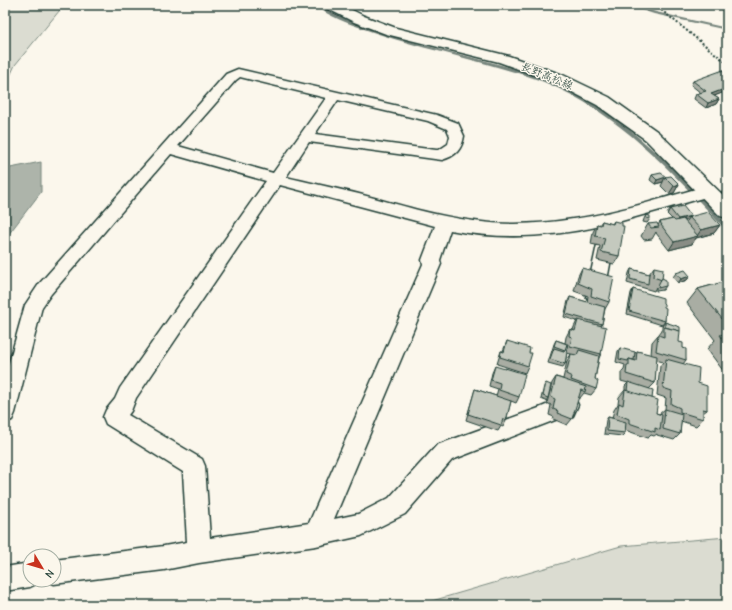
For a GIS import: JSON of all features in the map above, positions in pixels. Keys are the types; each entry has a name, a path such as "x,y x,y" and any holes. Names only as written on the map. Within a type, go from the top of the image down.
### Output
{"main road":[{"name":"長野高松線","path":"331,5 359,19 391,31 504,60 557,78 603,101 652,136 698,193 727,210"}],"street":[{"path":"5,413 34,305 45,289 231,77 238,73 432,118 454,126 457,136 455,146 442,155 305,137"},
{"path":"199,551 194,466 113,418 124,404 127,394 278,179 287,162 334,96"},
{"path":"168,148 304,187 445,222 491,229 561,227 611,218 698,193"},
{"path":"592,312 611,218"},
{"path":"316,534 432,264 431,260 445,222"},
{"path":"62,571 164,558 199,551 316,534 361,525 397,506 445,452 544,416 564,407 566,409 579,387"},
{"path":"5,579 22,577"}],"path":[{"path":"655,5 727,63"}],"shaded area":[{"path":"5,5 64,5 15,65 5,87"},
{"path":"41,162 41,192 5,239 5,169"},
{"path":"727,537 727,605 418,605 621,546"}],"building":[{"path":"726,69 727,88 711,94 719,99 708,103 696,94 706,91 693,81"},
{"path":"661,173 666,177 657,180 652,175"},
{"path":"671,176 679,184 674,186 665,177"},
{"path":"683,206 691,216 678,219 670,209"},
{"path":"708,212 720,225 701,230 689,217"},
{"path":"646,215 650,216 650,219 646,218"},
{"path":"673,219 675,221 683,219 698,236 674,242 660,222"},
{"path":"602,221 613,224 614,221 622,223 622,226 624,226 619,256 601,252 605,238 595,236 597,224 601,225"},
{"path":"657,223 659,227 651,228 648,224"},
{"path":"654,267 663,269 662,280 653,277"},
{"path":"582,268 614,277 609,302 591,296 592,289 578,283"},
{"path":"631,269 649,274 648,284 630,279"},
{"path":"685,270 690,276 681,279 676,273"},
{"path":"662,278 666,280 666,286 658,288 659,283"},
{"path":"727,281 727,325 698,289"},
{"path":"633,289 663,298 664,307 666,308 665,321 629,311"},
{"path":"570,297 605,307 602,324 566,314"},
{"path":"578,320 606,327 601,354 570,346 572,337 569,336 570,329 575,331"},
{"path":"665,322 680,327 680,331 665,327"},
{"path":"664,327 680,331 679,342 683,343 683,348 686,349 686,360 656,351 658,335 664,337"},
{"path":"727,333 727,345 720,335"},
{"path":"556,340 567,344 565,350 554,346"},
{"path":"507,341 530,348 529,353 532,353 528,366 500,357 501,351 504,352"},
{"path":"554,348 567,352 565,364 550,359"},
{"path":"620,348 635,352 634,360 629,359 628,361 619,359"},
{"path":"579,350 599,356 595,379 598,381 596,389 571,380 572,377 566,374 571,354 577,355"},
{"path":"637,351 657,356 655,383 626,374 629,359 636,361"},
{"path":"666,359 699,368 698,383 707,386 707,410 703,409 703,419 680,412 680,408 671,404 672,391 663,388"},
{"path":"495,366 525,374 519,397 499,390 500,383 491,380"},
{"path":"556,377 586,387 585,392 581,390 572,419 557,413 558,411 553,409 555,399 551,397"},
{"path":"628,382 653,390 652,399 627,391"},
{"path":"546,383 551,385 548,398 543,396"},
{"path":"475,389 511,401 506,421 503,419 501,425 468,414"},
{"path":"625,390 658,400 656,413 662,415 660,430 655,428 655,432 629,423 629,419 617,414 619,403 623,405"},
{"path":"665,409 682,414 680,434 663,429"},
{"path":"608,417 626,422 625,433 607,431"}],"waterway":[{"path":"317,5 336,16 380,34 522,73 572,93 597,108 644,144 687,185 727,228"},
{"path":"628,5 655,13 727,29"}]}
